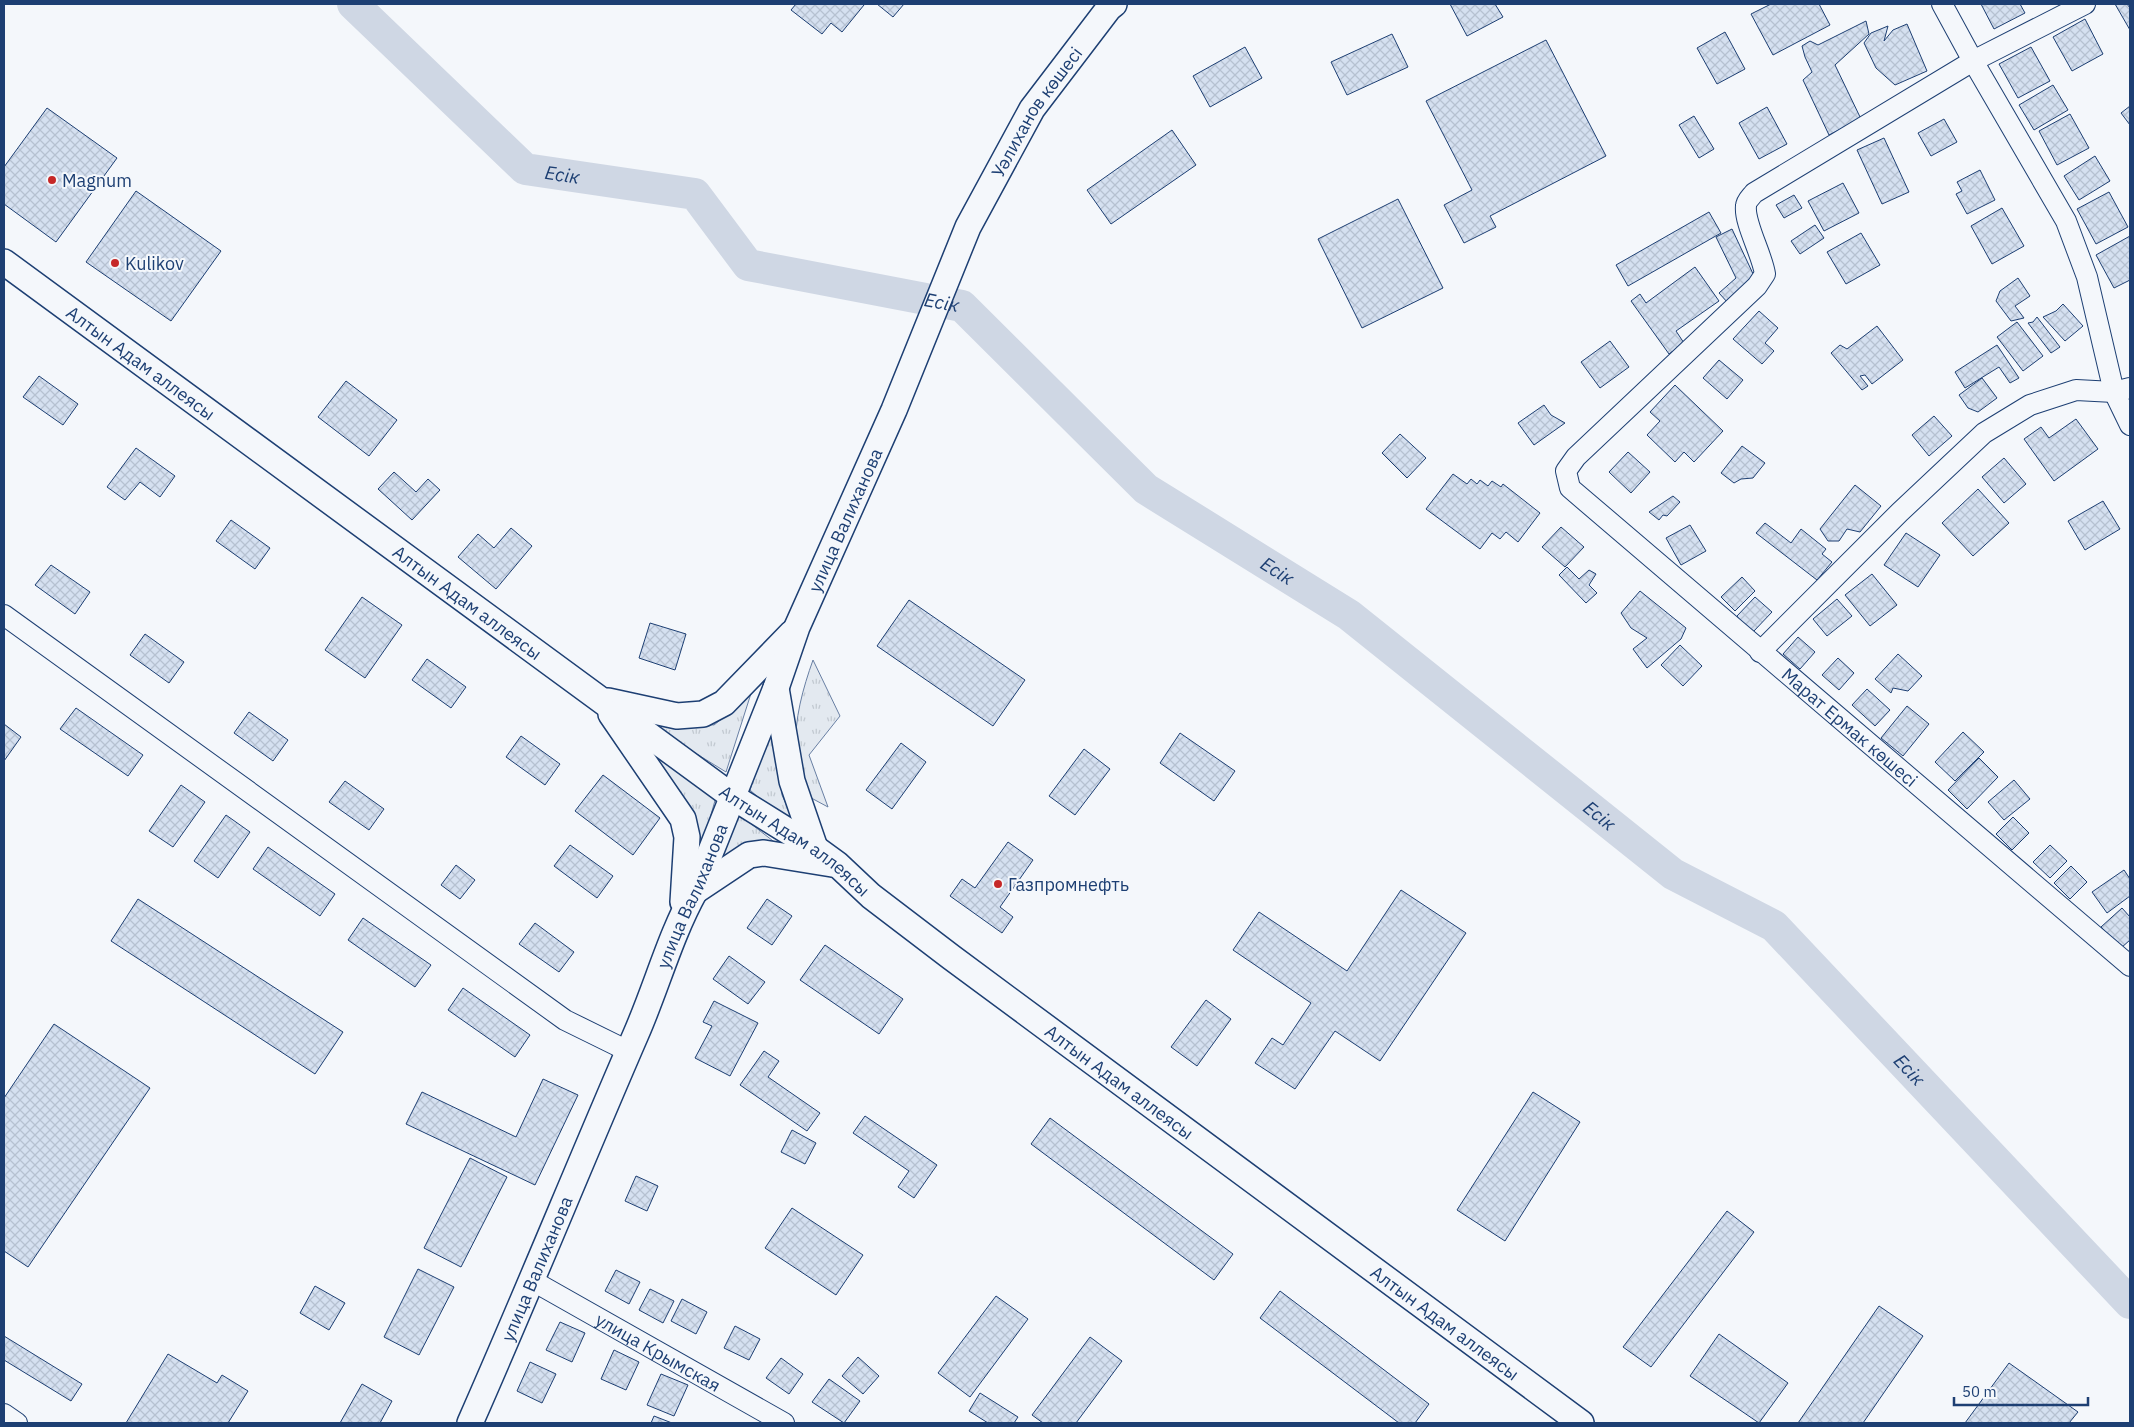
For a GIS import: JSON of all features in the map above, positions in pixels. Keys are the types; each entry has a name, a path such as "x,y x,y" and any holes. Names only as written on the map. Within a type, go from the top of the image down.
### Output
{"main road":[{"name":"Уәлиханов көшесі","path":"968,227 1032,109 1109,5"},
{"name":"улица Валиханова","path":"470,1423 533,1281 628,1051 682,914 695,890 776,688 797,627 894,410 968,227"},
{"name":"Алтын Адам аллеясы","path":"4,262 733,796 837,864 871,896 951,957 1582,1423"},
{"path":"601,700 677,716 703,714 724,703 797,627"},
{"path":"776,688 792,781 815,848"},
{"path":"601,700 682,820 687,837 682,914"},
{"path":"695,890 749,855 764,853 837,864"}],"street":[{"path":"1942,4 2066,221 2087,277 2122,390 2130,424"},
{"path":"1973,61 2085,4"},
{"name":"Марат Ермак көшесі","path":"1973,61 1754,192 1746,203 1746,214 1763,261 1765,274 1757,286 1576,456 1566,471 1570,488 2130,966"},
{"path":"1760,652 1900,512 1984,433 2030,405 2076,390 2122,390"},
{"path":"4,615 565,1020 628,1051"},
{"name":"улица Крымская","path":"533,1281 784,1423"},
{"path":"4,1414 17,1423"}],"green space":[{"path":"813,660 840,716 809,755 828,807 802,793 797,760 796,727 803,693"},
{"path":"754,684 726,772 635,716 714,725 734,709"},
{"path":"776,706 782,795 800,835 750,790"},
{"path":"651,750 716,797 695,871"},
{"path":"737,813 786,851 711,868"}],"building":[{"path":"796,4 864,5 842,32 831,23 822,34 791,10"},
{"path":"877,4 904,4 893,17"},
{"path":"1450,4 1495,4 1503,17 1467,36"},
{"path":"1771,4 1819,4 1830,25 1773,55 1751,14"},
{"path":"1981,4 2020,4 2025,13 1994,29"},
{"path":"2115,4 2127,4 2130,8 2130,30"},
{"path":"2085,19 2103,54 2072,71 2053,37"},
{"path":"1866,21 1869,34 1835,65 1861,119 1829,135 1803,80 1812,72 1802,46 1810,41 1818,45"},
{"path":"1907,24 1927,71 1895,85 1876,68 1864,43 1871,33 1888,26 1884,41 1893,30"},
{"path":"1725,32 1745,69 1717,84 1697,48"},
{"path":"1392,34 1408,67 1347,95 1331,62"},
{"path":"1546,40 1606,156 1490,216 1496,227 1464,243 1444,205 1472,190 1426,101"},
{"path":"1245,47 1262,78 1210,107 1193,76"},
{"path":"2031,47 2050,81 2018,98 1999,64"},
{"path":"2053,85 2068,110 2034,130 2019,105"},
{"path":"2130,106 2130,125 2121,113"},
{"path":"1767,107 1787,144 1759,159 1739,123"},
{"path":"47,108 117,158 56,242 4,204 4,167"},
{"path":"2070,114 2089,148 2057,165 2039,131"},
{"path":"1694,116 1714,149 1699,158 1679,125"},
{"path":"1944,119 1957,142 1931,156 1918,133"},
{"path":"1172,130 1196,165 1111,224 1087,190"},
{"path":"1884,138 1909,192 1882,204 1857,150"},
{"path":"2095,156 2110,181 2079,200 2064,176"},
{"path":"1980,170 1995,200 1967,214 1956,194 1962,191 1957,182"},
{"path":"1843,183 1859,213 1824,231 1808,201"},
{"path":"136,191 221,251 171,321 86,262"},
{"path":"2109,192 2128,227 2096,244 2077,209"},
{"path":"1794,195 1802,208 1784,218 1776,205"},
{"path":"1398,199 1443,288 1362,328 1318,239"},
{"path":"2002,208 2024,246 1992,264 1971,226"},
{"path":"1709,212 1721,233 1628,286 1616,265"},
{"path":"1815,225 1824,238 1800,254 1791,241"},
{"path":"1732,229 1755,278 1728,303 1719,293 1736,278 1716,237"},
{"path":"1861,233 1880,265 1846,284 1827,252"},
{"path":"2130,236 2130,280 2114,288 2096,255"},
{"path":"1695,267 1719,301 1676,331 1684,343 1669,354 1631,301 1640,294 1646,303"},
{"path":"2018,278 2030,296 2015,306 2024,318 2011,321 1996,301 2000,291"},
{"path":"2063,304 2083,326 2065,341 2043,317 2056,311"},
{"path":"1759,311 1778,328 1765,343 1774,351 1762,364 1733,339"},
{"path":"2037,317 2060,347 2051,353 2028,323 2033,322"},
{"path":"2017,322 2043,356 2023,371 1997,337"},
{"path":"1877,326 1903,360 1872,384 1865,375 1860,376 1868,386 1862,390 1831,353 1840,345 1847,349"},
{"path":"1610,341 1629,367 1600,388 1581,362"},
{"path":"1997,345 2019,378 2010,383 1999,367 1965,388 1955,372"},
{"path":"1719,360 1743,380 1727,399 1703,378"},
{"path":"39,376 78,404 63,425 23,397"},
{"path":"1982,378 1997,398 1978,412 1968,408 1959,395"},
{"path":"346,381 397,420 369,456 318,417"},
{"path":"1675,385 1723,431 1694,462 1684,452 1675,462 1647,435 1660,421 1650,412"},
{"path":"1544,405 1551,415 1565,423 1534,445 1518,423"},
{"path":"1934,416 1952,436 1929,456 1912,435"},
{"path":"2076,419 2098,449 2054,481 2024,439 2041,427 2049,438"},
{"path":"1400,434 1426,458 1407,478 1382,453"},
{"path":"1742,446 1765,463 1753,478 1741,479 1734,483 1721,473"},
{"path":"136,448 175,476 160,497 140,482 125,500 107,487"},
{"path":"1628,452 1650,472 1631,493 1609,472"},
{"path":"2004,458 2026,484 2004,503 1982,477"},
{"path":"394,472 416,492 428,479 440,490 412,520 378,489"},
{"path":"1453,474 1467,484 1471,479 1477,484 1480,480 1488,486 1492,481 1501,487 1503,484 1540,513 1518,542 1506,532 1500,539 1492,533 1480,549 1426,509"},
{"path":"1855,485 1881,506 1860,532 1847,529 1839,541 1828,541 1820,529"},
{"path":"1978,489 2009,523 1973,556 1942,523"},
{"path":"1673,496 1680,502 1667,516 1663,515 1659,520 1649,512"},
{"path":"2103,501 2120,529 2085,550 2068,521"},
{"path":"231,520 270,548 255,569 216,541"},
{"path":"1765,523 1791,543 1801,529 1826,549 1822,554 1832,562 1817,580 1756,533"},
{"path":"1690,525 1706,551 1681,565 1666,538"},
{"path":"1561,527 1584,547 1565,567 1542,547"},
{"path":"511,528 532,546 496,589 458,557 478,534 494,548"},
{"path":"1906,533 1940,555 1918,587 1884,565"},
{"path":"51,565 90,592 75,614 35,585"},
{"path":"1567,567 1579,579 1589,570 1596,574 1589,585 1597,593 1586,603 1559,575"},
{"path":"1872,574 1897,605 1870,626 1845,595"},
{"path":"1742,577 1755,591 1735,611 1721,597"},
{"path":"1640,591 1686,628 1681,639 1647,668 1633,649 1647,638 1631,628 1621,613"},
{"path":"362,597 402,625 365,678 325,650"},
{"path":"1755,597 1772,612 1753,632 1743,628 1737,616"},
{"path":"1837,599 1852,616 1827,636 1813,619"},
{"path":"909,600 1025,680 993,726 877,646"},
{"path":"650,623 686,634 675,670 639,658"},
{"path":"145,634 184,662 169,683 130,655"},
{"path":"1798,637 1815,652 1800,669 1783,654"},
{"path":"1680,645 1702,666 1683,686 1661,665"},
{"path":"1898,654 1922,676 1908,691 1893,688 1891,693 1875,679"},
{"path":"1838,658 1854,673 1839,690 1822,675"},
{"path":"427,659 466,687 451,708 412,680"},
{"path":"1867,689 1890,710 1875,726 1852,705"},
{"path":"1907,706 1929,724 1903,756 1881,738"},
{"path":"76,708 143,755 128,776 60,729"},
{"path":"249,712 288,740 273,761 234,733"},
{"path":"4,724 21,737 4,761"},
{"path":"1963,732 1984,752 1955,781 1935,762"},
{"path":"1180,733 1235,771 1214,801 1160,763"},
{"path":"521,736 560,764 545,785 506,757"},
{"path":"901,743 926,762 892,809 866,790"},
{"path":"1084,749 1110,769 1075,815 1049,796"},
{"path":"1979,758 1998,777 1967,809 1948,790"},
{"path":"603,775 660,818 633,855 575,811"},
{"path":"2014,780 2030,799 2004,820 1988,802"},
{"path":"345,781 384,809 369,830 329,802"},
{"path":"181,785 205,802 173,847 149,831"},
{"path":"226,815 250,832 218,878 194,861"},
{"path":"2013,817 2029,833 2012,850 1996,834"},
{"name":"Газпромнефть","path":"1008,842 1033,860 1000,907 1013,917 1002,933 950,896 962,879 975,888"},
{"path":"570,845 613,876 597,898 554,866"},
{"path":"2050,845 2067,861 2050,878 2033,862"},
{"path":"268,847 335,894 320,916 253,869"},
{"path":"456,865 475,880 460,899 441,885"},
{"path":"2071,866 2087,882 2070,899 2054,883"},
{"path":"2124,870 2130,879 2130,896 2107,913 2092,892"},
{"path":"1401,890 1466,933 1380,1061 1335,1031 1295,1089 1255,1063 1272,1038 1283,1045 1311,1003 1233,950 1259,912 1347,971"},
{"path":"138,899 343,1032 315,1074 111,941"},
{"path":"767,899 792,916 772,945 747,928"},
{"path":"2122,908 2130,917 2130,940 2121,948 2101,927"},
{"path":"363,918 431,965 415,987 348,940"},
{"path":"535,923 574,952 559,972 519,944"},
{"path":"825,945 903,999 879,1034 800,980"},
{"path":"729,956 765,982 748,1004 713,979"},
{"path":"463,988 530,1035 515,1057 448,1010"},
{"path":"1206,1000 1231,1019 1197,1066 1171,1047"},
{"path":"714,1001 758,1023 730,1076 695,1058 712,1026 703,1022"},
{"path":"54,1024 150,1088 28,1267 4,1251 4,1098"},
{"path":"764,1051 779,1061 768,1077 820,1113 807,1131 740,1085"},
{"path":"543,1079 578,1095 535,1185 406,1124 422,1092 516,1137"},
{"path":"1533,1092 1580,1122 1505,1241 1457,1210"},
{"path":"865,1116 937,1165 914,1198 898,1187 909,1171 853,1133"},
{"path":"1050,1118 1233,1254 1214,1280 1031,1144"},
{"path":"792,1130 816,1143 805,1164 781,1152"},
{"path":"470,1158 507,1177 461,1267 424,1248"},
{"path":"636,1176 658,1186 647,1211 625,1201"},
{"path":"792,1208 863,1255 836,1295 765,1248"},
{"path":"1727,1211 1754,1232 1651,1367 1623,1347"},
{"path":"418,1269 454,1287 419,1355 384,1337"},
{"path":"616,1270 640,1282 629,1304 605,1291"},
{"path":"315,1286 345,1303 329,1330 300,1313"},
{"path":"650,1289 674,1301 663,1323 639,1310"},
{"path":"1280,1291 1429,1404 1415,1423 1399,1423 1260,1318"},
{"path":"996,1296 1028,1319 970,1397 938,1373"},
{"path":"682,1299 707,1312 696,1334 671,1321"},
{"path":"1879,1306 1923,1336 1863,1423 1798,1423"},
{"path":"560,1322 585,1333 572,1362 546,1350"},
{"path":"735,1326 760,1339 749,1360 724,1348"},
{"path":"1719,1334 1788,1383 1759,1423 1690,1376"},
{"path":"4,1336 82,1384 71,1401 4,1360"},
{"path":"1090,1337 1122,1361 1076,1423 1043,1423 1032,1415"},
{"path":"614,1350 639,1362 626,1390 601,1379"},
{"path":"168,1354 217,1383 222,1375 248,1391 228,1423 126,1423"},
{"path":"858,1357 879,1376 863,1394 842,1376"},
{"path":"781,1358 803,1374 789,1394 766,1378"},
{"path":"530,1362 556,1374 542,1403 517,1391"},
{"path":"2009,1363 2078,1412 2069,1423 1965,1423"},
{"path":"661,1374 688,1385 674,1416 647,1405"},
{"path":"829,1379 860,1401 844,1423 812,1402"},
{"path":"362,1384 392,1401 380,1423 340,1423"},
{"path":"980,1393 1018,1417 1014,1423 988,1423 969,1411"},
{"path":"654,1416 672,1423 651,1423"}],"waterway":[{"name":"Есік","path":"353,4 525,169 695,194 748,265 962,306 1146,489 1349,615 1673,874 1774,926 2130,1303"}],"place":[{"name":"Magnum","path":"52,180"},
{"name":"Kulikov","path":"115,263"},
{"name":"Газпромнефть","path":"998,884"}]}
